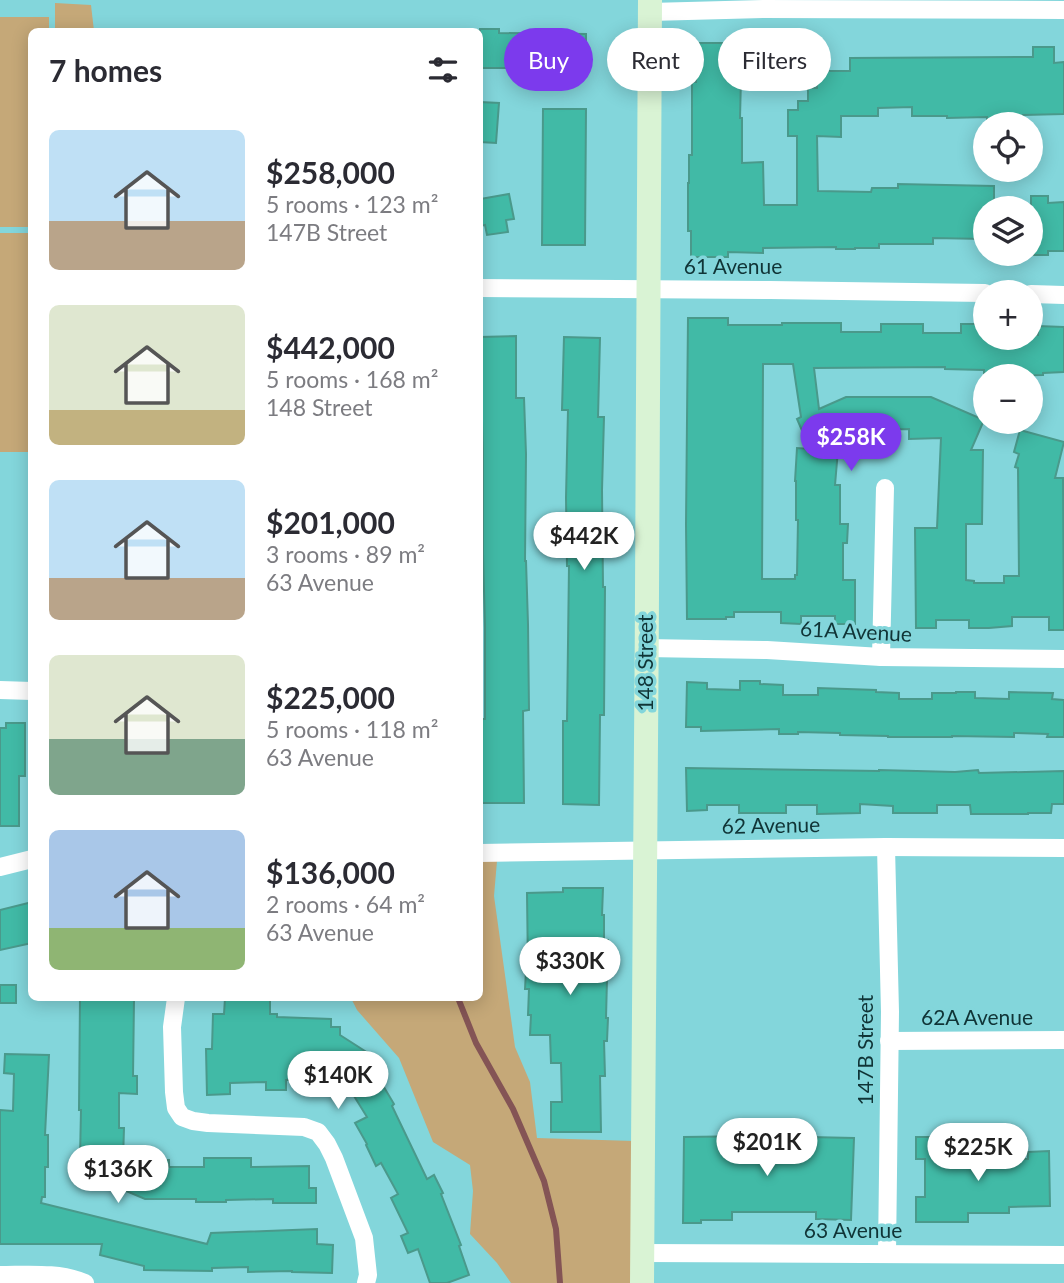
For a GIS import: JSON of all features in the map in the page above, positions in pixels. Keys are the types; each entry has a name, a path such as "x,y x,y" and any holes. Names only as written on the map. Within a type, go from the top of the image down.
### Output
{"main road":[{"name":"148 Street","path":"642,1283 650,6"}],"street":[{"path":"650,6 1064,10"},
{"name":"61 Avenue","path":"483,288 973,293"},
{"path":"1043,294 1064,295"},
{"path":"881,657 885,488"},
{"name":"61A Avenue","path":"646,648 767,650 881,657 1064,659"},
{"path":"0,690 28,691"},
{"name":"62 Avenue","path":"483,853 886,847 1064,848"},
{"name":"147B Street","path":"886,847 889,1041 887,1253"},
{"path":"0,866 28,860"},
{"path":"176,1001 172,1027 174,1091 176,1108 182,1117 208,1123 304,1127 318,1132 334,1158 365,1238 368,1275 366,1283"},
{"name":"62A Avenue","path":"889,1041 1064,1040"},
{"name":"63 Avenue","path":"642,1253 1064,1255"},
{"path":"0,1275 54,1275 85,1283"}],"shaded area":[{"path":"55,3 91,5 94,28 55,28"},
{"path":"0,17 49,17 49,28 28,28 28,227 0,227"},
{"path":"0,233 28,233 28,452 0,452"},
{"path":"483,861 497,861 494,896 515,1047 530,1082 537,1138 634,1141 634,1283 511,1283 470,1234 473,1191 470,1165 433,1142 399,1058 357,1010 352,1001 483,1001"}],"building":[{"path":"483,29 499,29 499,33 504,33 504,68 483,68"},
{"path":"704,43 718,43 718,91 741,91 742,163 763,162 764,205 797,205 797,136 788,136 788,110 798,110 798,101 808,101 808,91 831,91 831,71 850,71 850,58 1033,57 1033,47 1054,47 1054,63 1064,62 1064,114 973,112 973,117 947,118 912,116 912,107 878,108 878,116 841,116 841,137 817,136 818,191 871,192 872,188 898,188 898,184 994,186 994,196 973,196 973,239 933,238 933,244 879,244 879,248 763,248 763,253 728,252 728,257 691,257 688,183 689,155 692,155 692,91 704,91"},
{"path":"483,102 499,103 496,143 483,142"},
{"path":"543,109 586,109 585,245 542,245"},
{"path":"509,194 514,219 506,220 508,232 487,235 483,225 483,198"},
{"path":"1043,196 1048,196 1048,203 1064,202 1064,251 1048,251 1048,255 1043,255"},
{"path":"688,318 728,318 728,325 841,323 841,332 881,332 881,324 923,324 923,333 961,333 961,324 973,324 973,350 1043,350 1043,326 1064,327 1064,372 1043,373 1043,364 973,364 973,370 945,367 814,368 819,409 846,397 931,397 973,415 973,434 978,434 971,450 983,450 982,524 966,524 966,580 974,583 1004,583 1004,576 1019,576 1018,468 1015,467 1019,454 1014,452 1019,434 1035,434 1064,442 1055,478 1063,478 1064,630 1049,630 1049,617 1012,617 1012,626 989,628 969,628 969,620 936,620 936,628 916,628 915,528 937,528 941,438 909,439 909,429 875,430 875,439 839,438 835,485 840,485 840,524 848,524 847,543 843,543 843,580 855,580 855,624 835,624 835,616 801,616 801,624 781,623 781,612 734,612 734,617 726,619 687,619","holes":["763,364 793,364 801,417 797,419 810,449 797,448 797,575 795,579 762,579"]},
{"path":"516,336 516,398 524,398 529,710 523,711 524,803 483,803 483,337"},
{"path":"564,337 600,338 598,417 604,417 602,490 605,587 604,715 600,715 599,805 563,804 569,566 566,498 568,410 562,410"},
{"path":"740,681 783,685 783,695 818,695 818,688 899,693 899,699 932,699 932,693 956,692 975,692 975,698 1009,699 1009,692 1053,693 1052,699 1064,700 1064,737 1014,733 1014,737 888,737 840,733 779,734 779,729 701,731 701,727 686,727 687,682 707,683 707,689 740,690"},
{"path":"6,723 25,723 25,776 19,776 19,826 0,826 0,728 6,728"},
{"path":"686,768 955,772 978,770 979,773 1064,771 1064,804 1052,804 1051,813 1028,814 971,814 970,805 937,805 937,813 893,813 893,806 860,804 860,813 817,814 817,805 786,805 786,813 739,813 739,805 707,805 707,810 687,811"},
{"path":"563,888 603,888 604,940 608,940 608,1018 607,1041 604,1041 605,1076 600,1076 601,1132 551,1132 551,1102 562,1102 561,1063 551,1063 550,1035 530,1035 529,989 525,989 528,971 527,893 563,892"},
{"path":"28,903 28,944 0,950 0,910"},
{"path":"0,985 16,985 16,1003 0,1003"},
{"path":"80,1001 134,1001 133,1076 137,1076 137,1094 119,1093 119,1128 124,1128 123,1160 169,1160 169,1167 204,1167 204,1158 251,1158 251,1167 309,1166 309,1188 316,1188 316,1203 273,1203 273,1199 196,1202 196,1199 145,1199 93,1177 101,1158 80,1158"},
{"path":"225,1001 270,1001 270,1014 277,1014 277,1017 331,1019 331,1027 340,1027 340,1035 382,1062 375,1072 394,1104 392,1106 427,1179 434,1175 443,1193 441,1194 461,1245 459,1246 469,1275 447,1283 430,1283 418,1249 408,1253 401,1236 408,1233 391,1198 398,1194 381,1163 376,1166 355,1123 367,1117 354,1096 342,1088 346,1083 323,1069 294,1068 294,1080 286,1080 286,1090 266,1090 266,1082 230,1083 230,1094 207,1095 206,1049 212,1049 213,1014 224,1014"},
{"path":"5,1054 49,1055 45,1135 48,1135 48,1167 45,1167 45,1197 42,1197 41,1203 207,1244 211,1233 317,1229 317,1244 333,1245 332,1273 248,1272 248,1267 212,1268 212,1271 144,1270 144,1266 100,1255 102,1244 0,1244 0,1110 13,1111 14,1074 4,1073"},
{"path":"756,1136 756,1145 810,1146 810,1137 854,1138 851,1220 816,1219 816,1212 732,1212 732,1220 683,1223 684,1137"},
{"path":"916,1137 952,1137 952,1148 956,1148 956,1157 1028,1159 1028,1152 1049,1151 1050,1206 1009,1207 1009,1213 968,1213 968,1222 916,1222 916,1197 925,1197 925,1159 916,1159"}],"waterway":[{"path":"459,1001 476,1043 513,1109 544,1181 556,1229 560,1283"}]}
